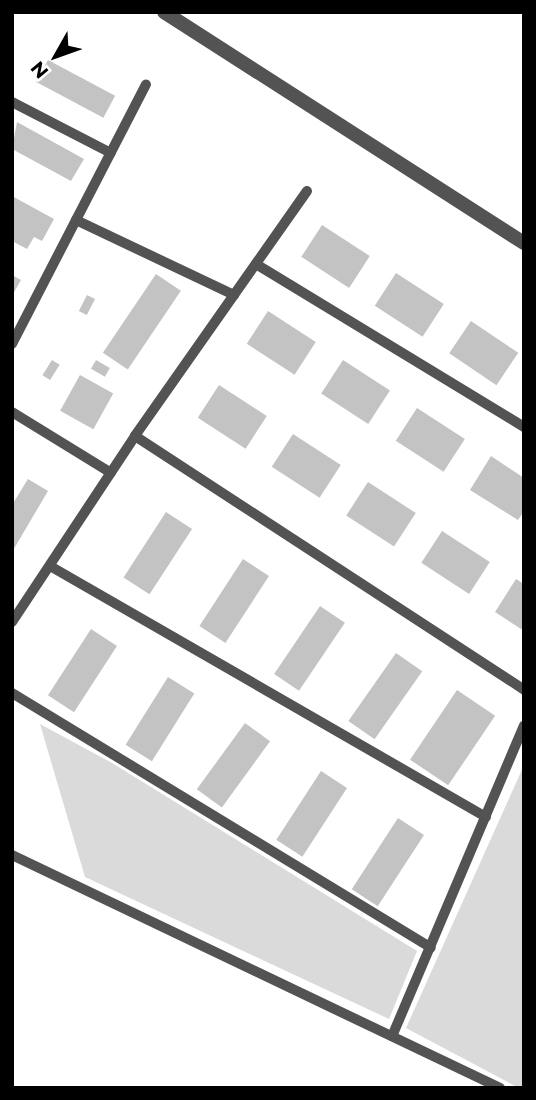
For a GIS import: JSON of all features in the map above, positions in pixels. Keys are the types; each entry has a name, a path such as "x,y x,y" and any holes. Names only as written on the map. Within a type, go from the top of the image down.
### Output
{"street":[{"path":"164,12 524,243"}],"lane":[{"path":"12,344 146,84"},
{"path":"12,102 111,153"},
{"path":"12,622 135,436 307,191"},
{"path":"76,220 234,295"},
{"path":"256,264 524,427"},
{"path":"12,412 111,473"},
{"path":"135,436 524,690"},
{"path":"50,566 486,817"},
{"path":"12,693 431,948"},
{"path":"393,1034 524,726"},
{"path":"12,855 393,1034 500,1088"}],"shaded area":[{"path":"40,724 112,763 417,951 389,1019 85,877"},
{"path":"524,765 524,1088 519,1088 406,1028"}],"building":[{"path":"48,60 115,96 103,118 36,82"},
{"path":"17,122 84,159 71,181 12,149"},
{"path":"12,196 54,219 42,241 34,237 27,249 12,241"},
{"path":"322,225 370,256 349,288 301,257"},
{"path":"396,273 444,304 423,337 375,306"},
{"path":"156,274 181,291 128,370 103,353"},
{"path":"12,275 21,280 12,296"},
{"path":"87,295 95,299 87,315 79,311"},
{"path":"268,311 316,342 295,375 247,344"},
{"path":"471,321 518,353 496,385 449,353"},
{"path":"52,360 60,365 50,380 42,375"},
{"path":"96,360 110,368 105,377 91,369"},
{"path":"343,360 390,390 368,424 321,394"},
{"path":"80,375 113,393 93,429 60,411"},
{"path":"219,385 267,416 246,449 198,418"},
{"path":"417,408 465,439 444,472 396,441"},
{"path":"293,434 341,465 320,498 272,467"},
{"path":"491,456 524,478 524,511 518,520 470,490"},
{"path":"28,479 48,491 12,552 12,505"},
{"path":"368,482 416,513 394,547 346,516"},
{"path":"166,512 192,529 150,594 124,577"},
{"path":"442,531 490,562 469,594 421,563"},
{"path":"243,559 269,576 225,643 199,626"},
{"path":"516,579 524,584 524,631 495,612"},
{"path":"320,606 345,623 299,691 274,674"},
{"path":"91,629 117,646 74,712 48,695"},
{"path":"396,653 422,671 375,739 348,721"},
{"path":"168,677 194,693 152,761 126,745"},
{"path":"457,690 495,716 448,785 410,760"},
{"path":"245,723 270,741 222,808 197,789"},
{"path":"321,771 347,788 302,857 276,840"},
{"path":"398,818 424,835 378,906 352,889"}]}
